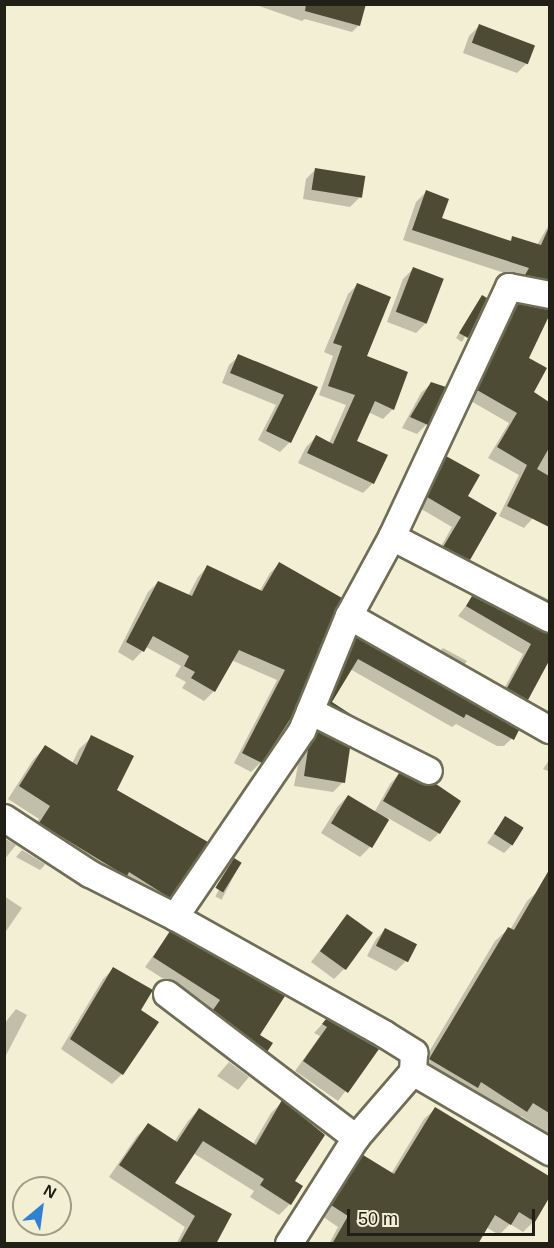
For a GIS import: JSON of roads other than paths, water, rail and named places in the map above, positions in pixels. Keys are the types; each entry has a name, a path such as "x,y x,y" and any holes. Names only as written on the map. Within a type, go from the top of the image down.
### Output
{"street":[{"path":"175,917 302,731 349,616 392,537 509,287 549,295"},
{"path":"392,537 549,619"},
{"path":"349,616 549,730"},
{"path":"310,711 429,771"},
{"path":"4,818 90,874 175,917 414,1053 413,1072 356,1138 289,1244"},
{"path":"167,994 356,1138"},
{"path":"413,1072 549,1152"}]}
